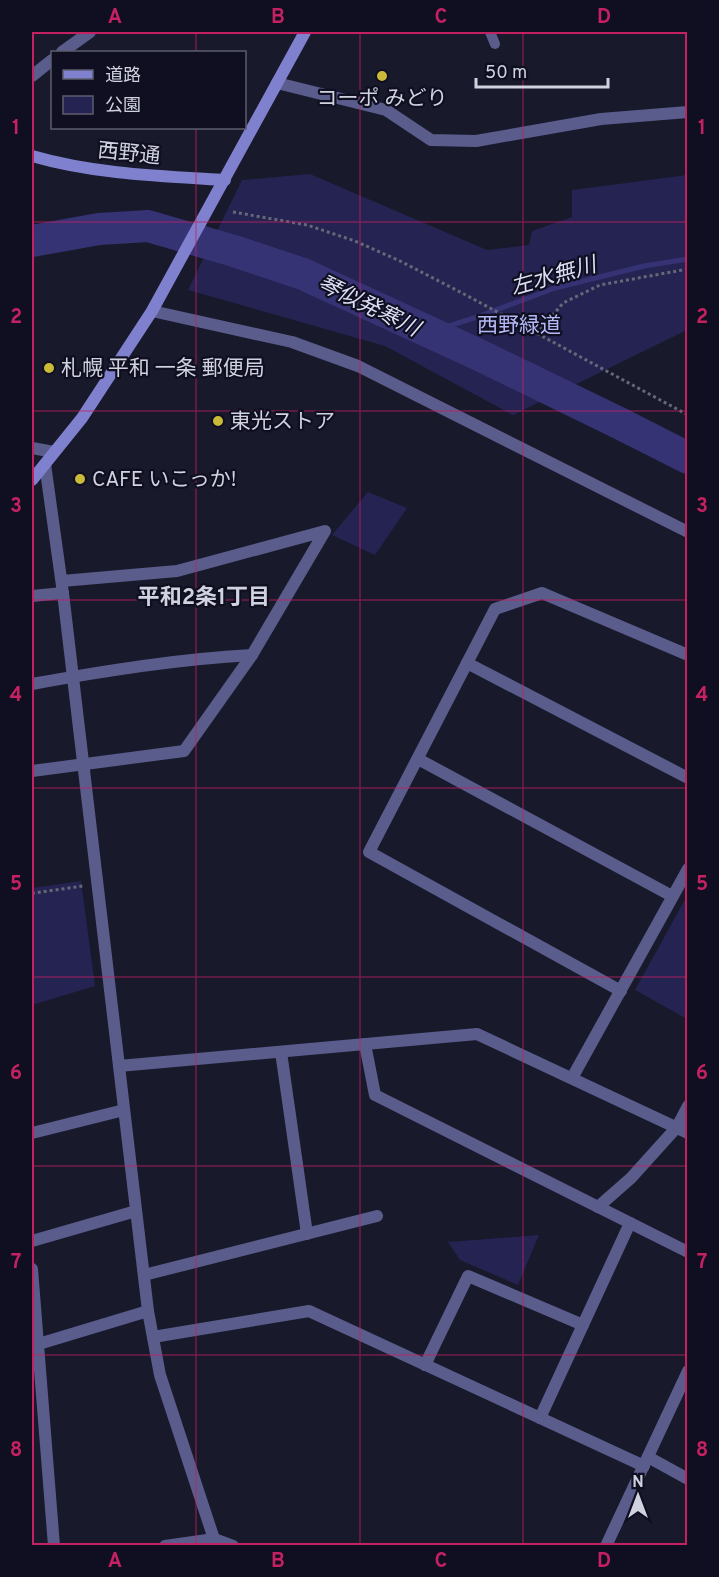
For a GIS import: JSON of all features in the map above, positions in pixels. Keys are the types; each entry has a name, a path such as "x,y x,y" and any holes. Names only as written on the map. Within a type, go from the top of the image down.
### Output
{"street":[{"path":"63,51 90,32"},
{"path":"32,480 82,418 152,310 305,32"},
{"path":"32,76 51,61"},
{"path":"277,82 386,110 431,140 476,141 601,119 687,112"},
{"name":"西野通","path":"32,156 108,172 225,180"},
{"path":"152,310 292,342 358,366 687,532"},
{"path":"32,448 54,452"},
{"path":"45,464 84,765 148,1311 160,1375 213,1539"},
{"path":"32,596 62,587 177,571 325,531 252,655 184,751 32,771"},
{"path":"621,991 369,852 495,609 542,593 687,655"},
{"path":"32,684 205,657 252,655"},
{"path":"467,663 687,778"},
{"path":"418,759 672,896"},
{"path":"572,1078 687,869"},
{"path":"119,1066 477,1034 682,1130"},
{"path":"365,1044 375,1095 687,1252"},
{"path":"281,1052 307,1234"},
{"path":"598,1207 682,1130 687,1106"},
{"path":"32,1133 124,1110"},
{"path":"32,1241 136,1211"},
{"path":"144,1275 377,1216"},
{"path":"540,1418 630,1223"},
{"path":"32,1269 35,1346 54,1545"},
{"path":"425,1365 468,1276 583,1324"},
{"path":"35,1346 148,1311"},
{"path":"153,1337 309,1311 540,1418 687,1479"},
{"path":"606,1545 687,1371"},
{"path":"165,1545 213,1539 232,1545"}],"lane":[{"path":"490,32 495,44"}],"path":[{"path":"233,212 307,225 355,241 400,261 687,415"},
{"path":"537,334 563,303 600,285 687,269"},
{"path":"32,894 98,884"}],"green space":[{"name":"西野緑道","path":"310,174 487,250 529,245 532,231 572,217 572,190 687,175 687,330 513,415 385,346 188,290 242,180"},
{"path":"368,492 407,508 375,555 332,535"},
{"path":"81,881 95,986 32,1005 32,888"},
{"path":"687,896 687,1019 635,990"},
{"path":"539,1235 518,1285 460,1260 448,1242"}],"waterway":[{"name":"琴似発寒川","path":"32,241 99,229 148,226 234,251 303,274 477,354 688,458"},
{"name":"左水無川","path":"430,332 555,288 644,266 688,259"}],"place":[{"name":"コーポ みどり","path":"382,76"},
{"name":"札幌 平和 一条 郵便局","path":"49,368"},
{"name":"東光ストア","path":"218,421"},
{"name":"CAFE いこっか!","path":"80,479"}],"district":[{"name":"平和2条1丁目","path":"204,596"}]}
